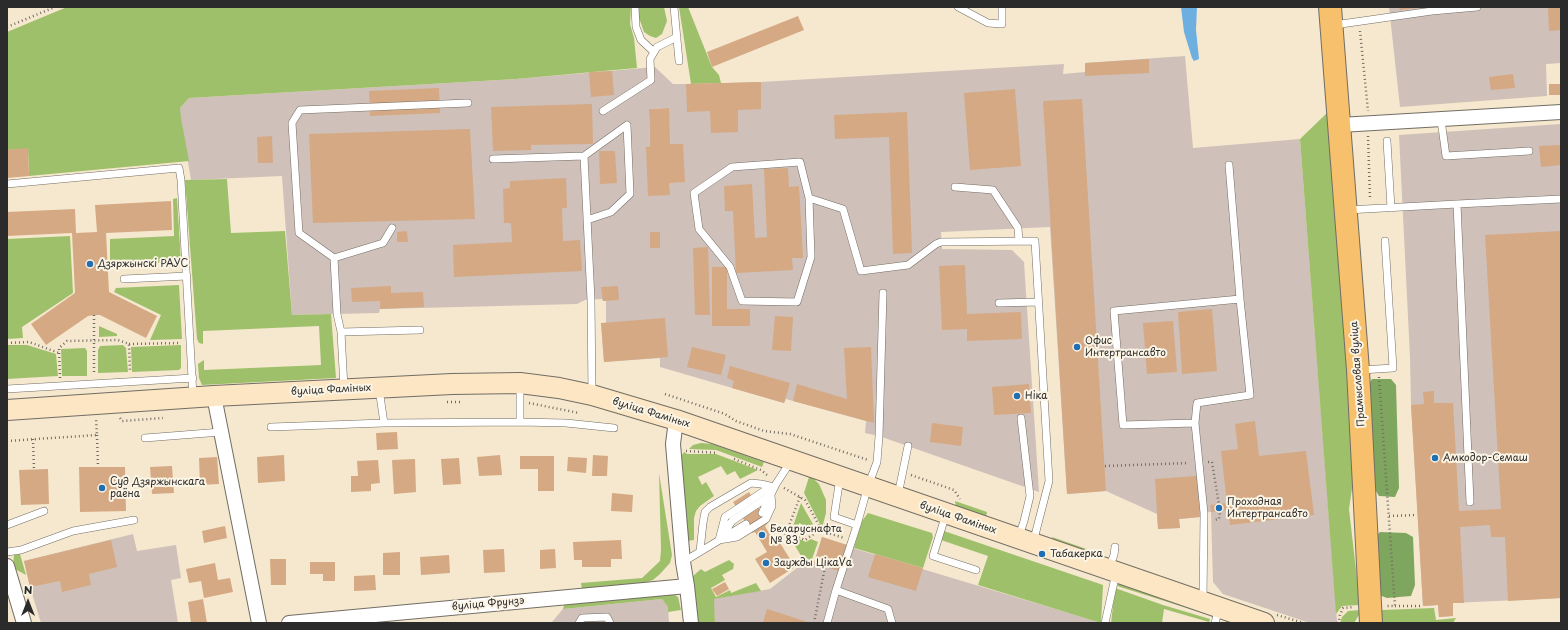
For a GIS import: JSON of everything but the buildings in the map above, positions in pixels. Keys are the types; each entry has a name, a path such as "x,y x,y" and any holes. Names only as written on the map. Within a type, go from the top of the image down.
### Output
{"main road":[{"name":"Прамысловая вуліца","path":"1331,16 1358,370 1371,623"},
{"name":"вуліца Фаміных","path":"7,410 214,396 379,388 520,383 560,388 592,395 676,420 1112,570 1212,610 1264,623"}],"street":[{"path":"1340,125 1561,112"},
{"path":"214,396 259,623"},
{"path":"676,420 673,444 683,562 691,623"},
{"path":"7,566 24,623"},
{"name":"вуліца Фрунзэ","path":"289,623 687,586"}],"lane":[{"path":"635,7 636,27 641,40 654,52"},
{"path":"674,7 679,61"},
{"path":"958,7 988,23 1002,24 1002,7"},
{"path":"1331,16 1359,21 1432,9 1477,7"},
{"path":"603,111 651,80 650,59 657,47 677,37"},
{"path":"334,258 299,233 292,124 300,110 468,103"},
{"path":"1441,120 1446,156 1529,150"},
{"path":"493,159 584,156 627,125 630,194 611,212 587,220"},
{"path":"1387,141 1391,208"},
{"path":"584,156 591,300 592,395"},
{"path":"800,162 809,198 811,257 797,302 742,300 730,267 699,228 694,193 732,167 800,162"},
{"path":"1212,610 1195,422 1197,404 1250,396 1229,165"},
{"path":"7,184 179,168 181,180 194,398"},
{"path":"956,187 994,190 1018,228 1019,241"},
{"path":"809,198 843,209 861,271 908,265 936,244 941,242 1035,241 1049,481 1026,541"},
{"path":"1346,210 1561,199"},
{"path":"1457,204 1470,502"},
{"path":"334,258 383,243 392,228"},
{"path":"1358,370 1393,368 1385,241"},
{"path":"334,258 337,314 341,332 344,390"},
{"path":"124,279 187,276"},
{"path":"827,623 868,486 877,462 883,293"},
{"path":"1195,422 1123,425 1114,311 1240,299"},
{"path":"999,303 1038,302"},
{"path":"341,332 420,330"},
{"path":"7,389 193,378"},
{"path":"520,383 520,422"},
{"path":"379,388 384,423"},
{"path":"1021,418 1030,496 1024,521 1026,541"},
{"path":"271,427 384,423 566,422 614,428"},
{"path":"145,438 221,432"},
{"path":"897,497 908,446"},
{"path":"762,513 792,459"},
{"path":"840,477 834,517 857,525"},
{"path":"700,551 705,512 710,507 751,483 761,484 774,489"},
{"path":"719,540 732,521 774,489"},
{"path":"719,540 737,537 766,519 772,506 774,489"},
{"path":"7,525 44,511"},
{"path":"946,514 933,556 976,570"},
{"path":"7,552 21,550 73,531 134,520"},
{"path":"683,562 746,524"},
{"path":"1105,623 1115,547"},
{"path":"836,590 888,609 892,623"},
{"path":"579,623 582,618 607,618 610,623"}],"path":[{"path":"7,27 55,7"},
{"path":"1359,21 1368,108 1367,124 1370,208"},
{"path":"94,315 94,377"},
{"path":"60,378 59,348 67,341 118,340 129,344 184,343"},
{"path":"7,343 29,342 59,353"},
{"path":"129,344 130,375"},
{"path":"665,394 725,414 736,421 764,431 790,434 877,462"},
{"path":"97,435 98,467"},
{"path":"33,439 34,470"},
{"path":"1105,466 1212,462 1220,519 1204,522"},
{"path":"903,472 954,490 959,499 966,502"},
{"path":"774,489 805,500 822,531 852,540"},
{"path":"800,497 786,536 789,542 797,537 805,540 821,529"},
{"path":"1389,516 1417,515"},
{"path":"814,623 825,567"},
{"path":"1395,606 1423,606"}],"shaded area":[{"path":"1389,7 1561,7 1561,63 1546,64 1547,96 1400,107"},
{"path":"1185,56 1193,148 1300,139 1337,622 1335,623 1310,623 1223,594 1213,582 1211,512 1200,513 1200,517 1179,519 1180,528 1158,529 1157,514 1106,491 1067,494 1050,227 941,232 942,249 1012,250 1024,262 1039,492 879,436 865,433 866,421 786,399 784,403 660,367 660,358 604,362 601,323 606,323 606,301 603,301 602,299 585,300 577,304 380,309 379,313 292,315 282,176 191,180 180,114 180,108 189,98 516,79 655,67 673,84 691,84 761,82 1064,64 1063,74 1085,72 1085,63","holes":["668,108 650,147 649,109"]},
{"path":"1561,124 1561,598 1453,603 1453,616 1439,617 1438,605 1423,606 1411,405 1399,135"},
{"path":"133,534 137,551 176,545 181,578 171,580 178,623 41,623 24,561"},
{"path":"822,537 849,547 1102,623 715,623 713,599 770,589 807,560 814,563"},
{"path":"662,599 668,607 669,623 547,623 552,622 563,609"}],"green space":[{"path":"67,7 631,7 630,24 634,38 637,68 516,79 189,98 180,108 189,161 29,176 28,149 7,150 7,32"},
{"path":"639,7 664,7 667,21 662,34 656,38 644,32 639,18"},
{"path":"679,7 688,7 712,67 719,75 721,83 691,84"},
{"path":"1328,112 1338,194 1353,482 1349,509 1360,605 1342,606 1336,614 1300,139"},
{"path":"227,179 231,233 285,231 292,315 331,314 336,378 202,385 199,378 198,364 204,360 204,370 321,365 319,326 203,331 203,344 199,343 197,339 185,180"},
{"path":"177,198 181,262 110,265 110,239 174,236 173,199"},
{"path":"70,236 73,293 22,327 23,338 7,339 7,239"},
{"path":"179,285 182,339 150,340 161,315 114,292 116,288"},
{"path":"99,326 117,334 117,336 99,337"},
{"path":"7,345 27,345 56,354 58,376 7,379"},
{"path":"123,345 126,348 128,372 98,373 98,350 100,346"},
{"path":"181,345 181,368 179,370 132,372 131,347"},
{"path":"85,348 87,351 87,376 62,376 61,349"},
{"path":"1372,379 1391,379 1396,385 1399,488 1395,497 1379,496 1373,486 1369,384"},
{"path":"701,443 712,444 764,462 762,467 716,450 689,449 693,445"},
{"path":"684,452 687,454 716,454 758,470 740,479 735,471 727,475 721,466 698,477 702,485 706,482 714,496 700,506 696,511 694,518 694,540 687,541 680,458"},
{"path":"659,473 672,555 670,563 653,580 644,583 582,589 581,583 642,578 660,561"},
{"path":"809,477 814,479 819,484 826,500 826,513 822,528 804,493"},
{"path":"955,501 987,512 986,517 959,508 956,506"},
{"path":"801,503 814,526 811,529 799,523 796,534 791,538 790,535"},
{"path":"868,513 932,533 933,537 923,568 854,548 862,521"},
{"path":"944,531 1103,585 1101,623 978,585 988,556 941,540"},
{"path":"1380,532 1406,533 1413,537 1415,585 1411,596 1387,598 1379,595 1377,535"},
{"path":"1052,537 1098,553 1094,554 1055,542"},
{"path":"799,539 806,542 811,539 818,542 811,562 807,560 805,562 792,541"},
{"path":"20,554 26,575 13,568 14,555"},
{"path":"729,560 734,564 733,569 722,575 725,580 711,588 716,597 730,590 731,593 756,583 761,591 714,599 715,623 697,623 692,581 693,576 701,569 705,572"},
{"path":"1119,583 1207,611 1209,615 1117,586"},
{"path":"1115,588 1163,605 1210,619 1209,622 1164,609 1162,623 1111,623"},
{"path":"673,594 678,597 681,610 668,612 668,607 662,599 563,609 565,602"},
{"path":"1434,608 1436,620 1456,618 1453,623 1382,623 1382,610"},
{"path":"1360,610 1354,623 1340,623 1342,617 1348,611"}],"water":[{"path":"1181,7 1197,7 1196,30 1199,59 1194,61 1184,32"}],"place":[{"name":"Дзяржынскі РАУС","path":"90,264"},
{"name":"Офис Интертрансавто","path":"1077,347"},
{"name":"Ніка","path":"1017,396"},
{"name":"Амкодор-Семаш","path":"1435,458"},
{"name":"Суд Дзяржынскага раёна","path":"102,488"},
{"name":"Проходная Интертрансавто","path":"1219,508"},
{"name":"Беларуснафта № 83","path":"762,535"},
{"name":"Табакерка","path":"1042,554"},
{"name":"Заужды ЦікаVа","path":"766,563"}]}
